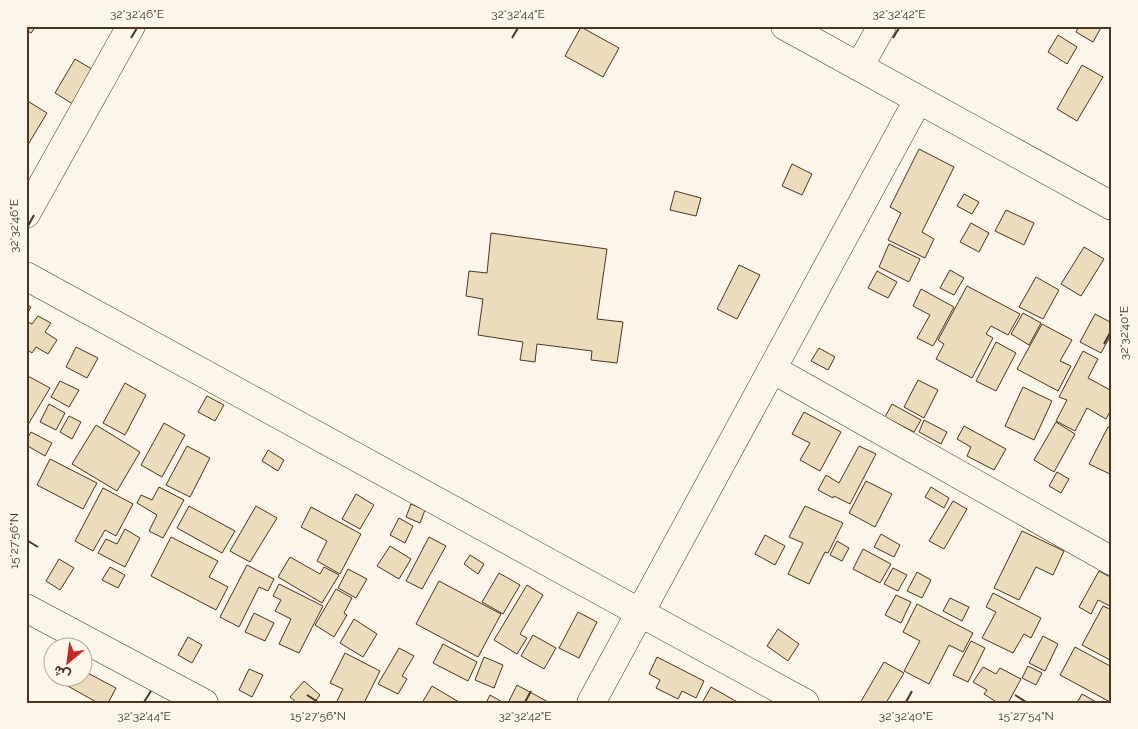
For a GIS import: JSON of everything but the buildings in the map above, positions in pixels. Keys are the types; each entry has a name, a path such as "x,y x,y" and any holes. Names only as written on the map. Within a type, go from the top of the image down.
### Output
{"street":[{"path":"26,214 131,26"},
{"path":"785,26 1112,206"},
{"path":"859,67 882,26"},
{"path":"591,703 918,100"},
{"path":"26,276 805,703"},
{"path":"772,369 1112,561"},
{"path":"26,608 204,703"}]}
